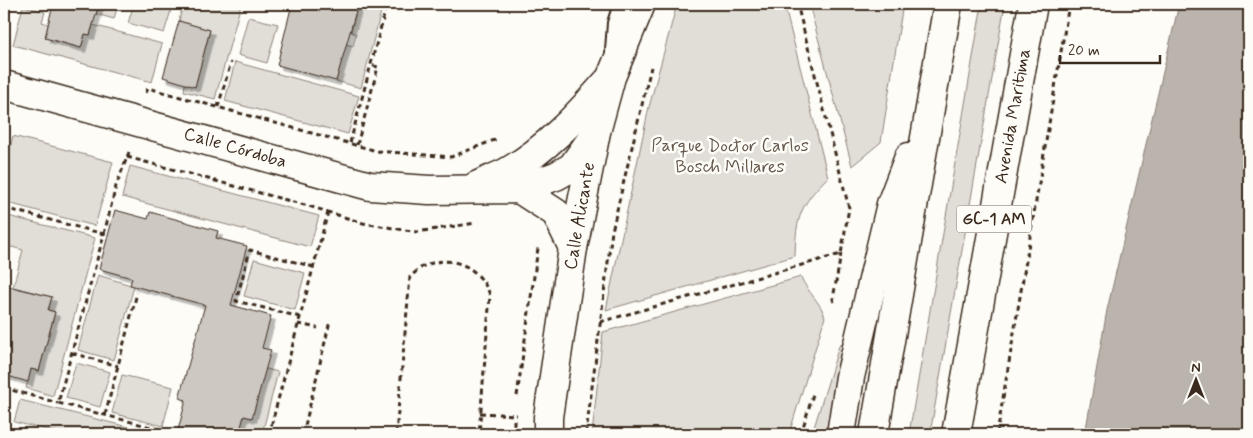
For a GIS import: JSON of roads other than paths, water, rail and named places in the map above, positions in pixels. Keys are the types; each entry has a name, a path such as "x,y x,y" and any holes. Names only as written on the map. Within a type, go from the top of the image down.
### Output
{"main road":[{"name":"Calle Alicante","path":"548,426 573,248 578,179 596,132 611,77 641,4"},
{"path":"874,434 948,4"},
{"name":"Avenida Maritima","path":"956,434 1033,4"},
{"name":"Calle Córdoba","path":"469,190 507,172 526,160 573,120 611,77"},
{"name":"Calle Córdoba","path":"4,85 370,186 428,190 519,190 556,176 578,179"},
{"path":"841,434 850,377 891,204 931,99"},
{"name":"Calle Córdoba","path":"526,160 555,154 564,157 578,179"},
{"path":"519,190 556,213 573,248"}],"lane":[{"path":"611,77 615,23 621,4"}],"park label":[{"name":"Parque Doctor Carlos Bosch Millares","path":"730,156"}]}
